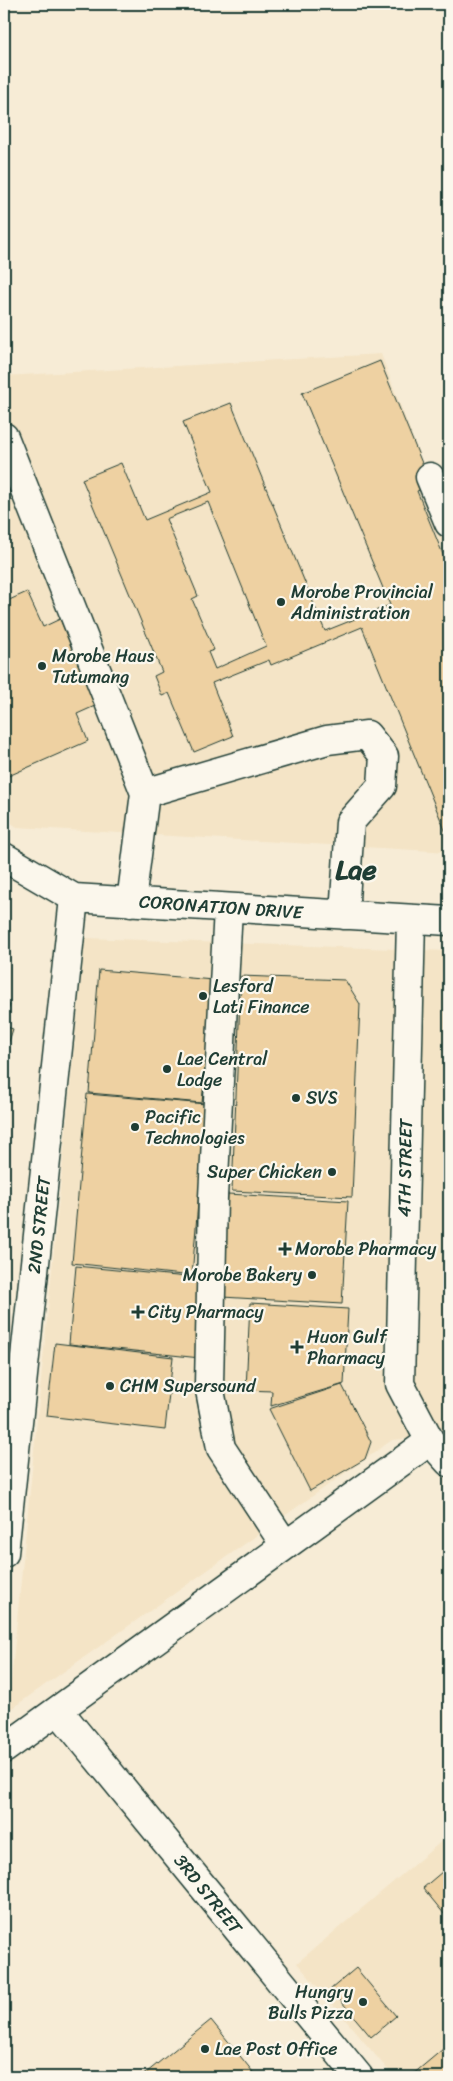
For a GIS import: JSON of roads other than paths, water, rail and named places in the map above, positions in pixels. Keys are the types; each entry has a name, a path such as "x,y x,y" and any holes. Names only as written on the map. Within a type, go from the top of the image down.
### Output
{"street":[{"path":"4,437 145,793 131,902"},
{"path":"430,477 449,523"},
{"path":"145,793 327,740 367,735 384,756 382,786 350,822 344,915"},
{"name":"CORONATION DRIVE","path":"4,857 74,898 449,921"},
{"name":"2ND STREET","path":"4,1553 12,1399 74,898"},
{"path":"228,908 212,1197 209,1385 221,1448 285,1545"},
{"name":"4TH STREET","path":"411,920 400,1384 430,1441 449,1462"},
{"path":"4,1749 430,1441"},
{"name":"3RD STREET","path":"58,1710 359,2077"}],"place":[{"name":"Morobe Provincial Administration","path":"281,602"},
{"name":"Morobe Haus Tutumang","path":"42,666"},
{"name":"Lesford Lati Finance","path":"203,996"},
{"name":"Lae Central Lodge","path":"167,1069"},
{"name":"SVS","path":"296,1098"},
{"name":"Pacific Technologies","path":"135,1127"},
{"name":"Super Chicken","path":"332,1172"},
{"name":"Morobe Pharmacy","path":"285,1249"},
{"name":"Morobe Bakery","path":"312,1275"},
{"name":"City Pharmacy","path":"138,1312"},
{"name":"Huon Gulf Pharmacy","path":"297,1347"},
{"name":"CHM Supersound","path":"110,1386"},
{"name":"Hungry Bulls Pizza","path":"363,2002"},
{"name":"Lae Post Office","path":"205,2049"}],"district":[{"name":"Lae","path":"356,869"}]}
